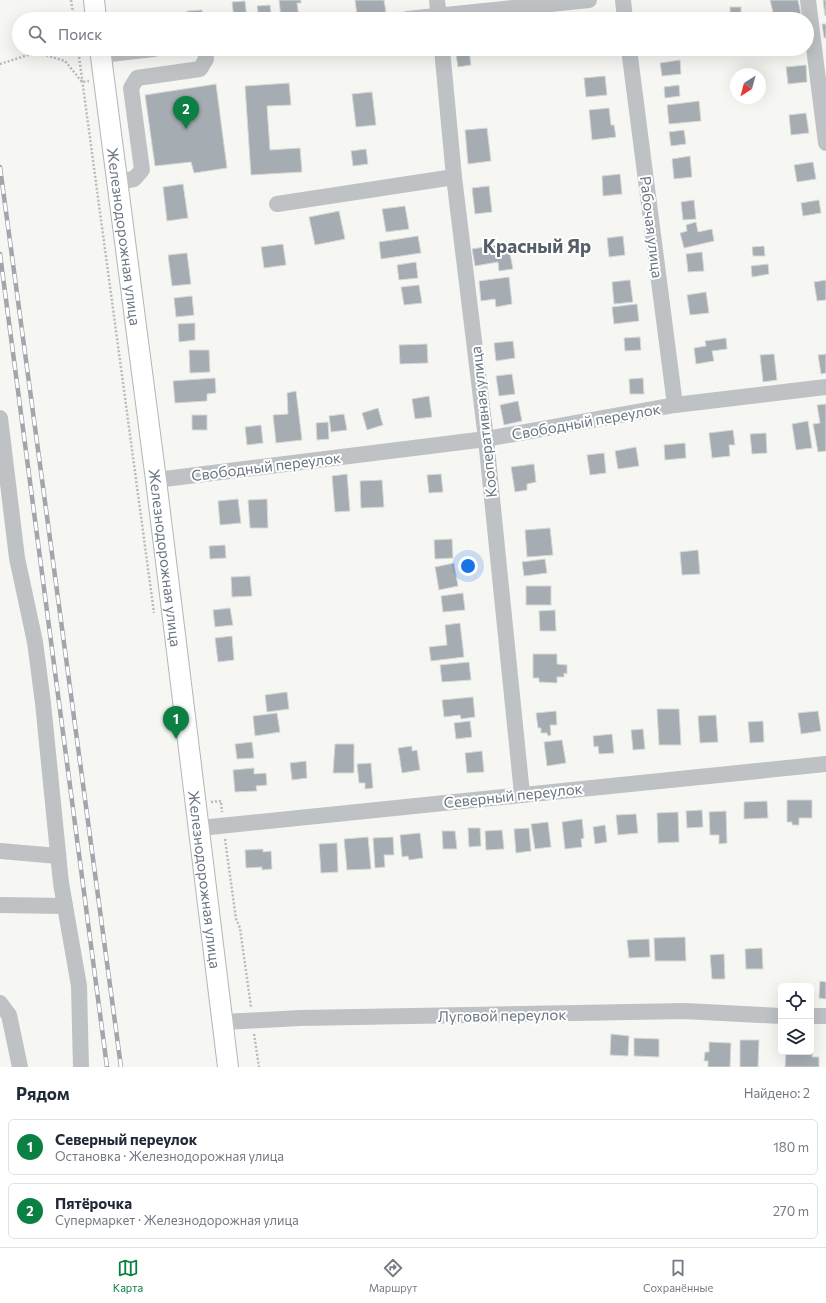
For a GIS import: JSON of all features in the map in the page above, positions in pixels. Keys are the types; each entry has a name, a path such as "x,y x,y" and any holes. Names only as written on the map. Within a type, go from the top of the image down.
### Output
{"main road":[{"path":"94,0 95,12"},
{"name":"Железнодорожная улица","path":"101,56 200,828 228,1067"}],"street":[{"path":"438,11 589,0"},
{"path":"623,0 624,12"},
{"path":"808,0 810,12"},
{"path":"814,48 826,143"},
{"path":"117,182 134,179 142,170 130,88 133,83 137,78 200,69 206,59 206,56"},
{"name":"Кооперативная улица","path":"443,56 454,177 486,439 522,794"},
{"name":"Рабочая улица","path":"630,56 675,405"},
{"path":"277,204 454,177"},
{"name":"Свободный переулок","path":"156,480 486,439 675,405 826,387"},
{"path":"0,418 17,558 35,642 61,883 79,986 81,1067"},
{"name":"Северный переулок","path":"200,828 826,764"},
{"path":"0,851 58,856"},
{"path":"0,904 65,906"},
{"path":"0,1003 9,1015 20,1067"},
{"name":"Луговой переулок","path":"223,1022 252,1020 684,1011 778,1016"},
{"path":"814,1016 826,1016"}],"path":[{"path":"71,0 73,12"},
{"path":"0,64 25,56"},
{"path":"49,56 65,61 82,82"},
{"path":"79,56 155,618"},
{"path":"224,826 236,919 240,928 259,1067"}],"building":[{"path":"279,0 301,0 301,3 297,3 298,12 280,12"},
{"path":"355,0 384,0 386,12 357,12"},
{"path":"770,0 798,0 801,12 773,12"},
{"path":"823,0 826,0 825,16"},
{"path":"245,1 246,12 233,12 232,2"},
{"path":"270,5 271,12 258,12 257,6"},
{"path":"730,7 741,7 741,12 730,12"},
{"path":"202,10 202,12 187,12"},
{"path":"822,24 826,24 826,38 824,38"},
{"path":"456,56 470,56 471,65 458,67"},
{"path":"680,60 681,74 662,76 660,63"},
{"path":"806,65 807,82 788,84 786,67"},
{"path":"605,76 607,95 586,97 584,78"},
{"path":"289,83 291,105 267,106 270,150 300,148 302,172 251,175 245,86"},
{"path":"216,84 227,168 194,173 191,162 155,166 145,95"},
{"path":"679,85 680,96 665,98 664,87"},
{"path":"372,92 376,125 356,127 352,94"},
{"path":"699,101 701,121 669,124 667,105"},
{"path":"609,108 611,125 614,125 616,137 592,140 589,110"},
{"path":"806,113 809,133 791,135 789,115"},
{"path":"487,128 491,161 468,164 465,130"},
{"path":"684,130 686,144 671,146 669,132"},
{"path":"366,149 368,164 353,166 351,151"},
{"path":"690,156 692,177 674,179 672,159"},
{"path":"813,162 816,179 797,182 794,165"},
{"path":"620,174 622,194 603,196 602,176"},
{"path":"183,184 188,218 167,221 163,187"},
{"path":"489,186 492,212 475,214 472,188"},
{"path":"694,200 696,219 683,220 681,202"},
{"path":"819,200 821,213 803,216 801,203"},
{"path":"405,206 409,229 386,232 382,209"},
{"path":"339,211 345,239 315,245 309,217"},
{"path":"696,222 698,232 712,229 714,241 684,248 680,233 687,231 686,225"},
{"path":"418,236 421,253 381,259 379,242"},
{"path":"623,236 625,255 609,257 607,238"},
{"path":"508,243 513,269 499,271 498,262 475,266 472,249"},
{"path":"283,244 286,265 264,268 261,247"},
{"path":"764,246 765,256 753,256 752,247"},
{"path":"702,252 704,271 688,272 686,254"},
{"path":"187,253 191,284 172,286 168,255"},
{"path":"416,262 418,278 399,280 397,265"},
{"path":"768,264 769,274 752,277 751,266"},
{"path":"509,277 512,304 496,307 495,299 481,301 479,281"},
{"path":"630,280 633,302 614,304 612,282"},
{"path":"826,280 826,300 817,301 814,282"},
{"path":"419,285 422,303 404,305 401,287"},
{"path":"706,292 709,313 690,315 687,295"},
{"path":"192,296 194,315 176,317 174,298"},
{"path":"637,304 639,321 614,324 612,307"},
{"path":"195,323 195,340 179,342 178,324"},
{"path":"640,337 641,350 625,351 624,338"},
{"path":"726,338 727,349 712,351 714,361 696,364 694,348 706,346 705,341"},
{"path":"513,341 515,358 496,361 494,343"},
{"path":"427,344 428,363 400,364 399,345"},
{"path":"189,350 209,350 210,372 190,373"},
{"path":"774,354 777,380 763,382 760,355"},
{"path":"826,354 826,373 821,374 818,355"},
{"path":"512,374 515,394 499,396 496,376"},
{"path":"215,378 216,393 207,394 207,401 175,403 173,381"},
{"path":"643,378 644,394 630,394 629,379"},
{"path":"296,391 302,440 276,443 273,415 288,414 287,393"},
{"path":"429,396 432,417 415,419 412,399"},
{"path":"518,401 522,421 504,425 500,405"},
{"path":"826,404 826,451 818,452 813,424 820,423 817,405"},
{"path":"378,408 383,425 367,430 362,413"},
{"path":"344,414 347,430 331,432 329,416"},
{"path":"192,415 207,415 207,430 192,430"},
{"path":"808,421 812,448 796,450 792,424"},
{"path":"328,422 329,439 317,440 316,423"},
{"path":"261,425 263,443 247,445 245,427"},
{"path":"733,430 735,445 729,445 730,456 712,458 709,433"},
{"path":"766,433 767,453 752,454 750,434"},
{"path":"685,443 686,458 665,460 664,445"},
{"path":"636,447 639,466 618,469 615,451"},
{"path":"604,453 606,473 590,475 587,455"},
{"path":"534,464 536,482 527,484 527,490 515,492 511,467"},
{"path":"347,474 350,511 335,512 332,476"},
{"path":"441,474 443,492 429,493 427,475"},
{"path":"382,480 384,507 361,508 360,481"},
{"path":"238,499 241,523 220,525 218,501"},
{"path":"267,499 268,528 250,528 248,500"},
{"path":"550,528 553,555 527,557 525,530"},
{"path":"452,539 453,558 435,559 434,540"},
{"path":"225,545 226,558 210,559 209,546"},
{"path":"698,550 700,574 682,575 680,552"},
{"path":"545,559 547,573 524,576 522,562"},
{"path":"454,563 458,586 439,590 435,567"},
{"path":"250,576 252,596 232,597 231,577"},
{"path":"526,586 551,586 551,605 526,605"},
{"path":"463,593 465,610 443,612 441,596"},
{"path":"230,608 233,625 215,627 213,610"},
{"path":"555,610 556,631 540,631 539,611"},
{"path":"460,623 464,657 431,661 429,647 447,645 445,625"},
{"path":"232,636 234,660 218,662 215,638"},
{"path":"533,654 557,654 557,664 567,665 567,674 564,673 564,677 557,677 557,683 539,682 539,678 533,678"},
{"path":"469,662 471,680 442,682 440,665"},
{"path":"287,692 289,709 267,712 265,695"},
{"path":"473,697 475,717 461,719 460,715 444,717 442,700"},
{"path":"657,709 679,709 681,745 659,745"},
{"path":"556,711 557,725 550,725 551,735 548,736 547,733 541,733 541,728 538,728 536,713"},
{"path":"818,711 821,731 801,734 798,713"},
{"path":"277,713 280,732 255,736 253,716"},
{"path":"716,715 718,742 700,743 698,716"},
{"path":"470,721 472,737 456,739 454,723"},
{"path":"763,721 764,742 750,743 748,722"},
{"path":"643,729 645,749 633,750 631,730"},
{"path":"612,734 614,753 599,754 598,746 594,747 593,736"},
{"path":"562,740 566,763 547,766 544,742"},
{"path":"252,742 254,758 237,759 235,744"},
{"path":"335,744 354,744 354,773 333,773"},
{"path":"412,746 412,751 417,750 420,770 402,773 398,748"},
{"path":"482,751 484,772 467,773 465,753"},
{"path":"306,761 307,778 292,780 290,763"},
{"path":"371,763 373,788 365,789 365,783 359,783 357,764"},
{"path":"254,768 254,774 266,773 267,785 256,786 257,791 235,792 233,770"},
{"path":"787,800 812,800 812,818 799,818 799,825 792,825 792,822 787,822"},
{"path":"767,801 768,818 744,819 744,802"},
{"path":"702,810 703,827 687,828 686,811"},
{"path":"726,811 727,843 719,844 719,835 710,835 709,812"},
{"path":"678,812 679,842 658,843 657,813"},
{"path":"636,814 638,833 618,835 616,815"},
{"path":"582,819 584,838 581,839 582,847 565,849 562,822"},
{"path":"548,822 551,847 535,849 531,824"},
{"path":"605,825 607,842 595,844 593,827"},
{"path":"468,828 480,828 481,846 469,847"},
{"path":"529,828 531,851 516,853 514,829"},
{"path":"502,830 504,849 486,850 485,831"},
{"path":"442,831 455,831 457,849 443,849"},
{"path":"420,833 423,858 409,860 408,856 402,857 400,835"},
{"path":"368,837 371,869 347,870 344,839"},
{"path":"393,837 394,855 384,855 385,867 375,868 373,838"},
{"path":"337,843 338,872 321,873 319,844"},
{"path":"263,849 263,852 271,851 272,869 262,870 262,867 246,868 245,850"},
{"path":"685,937 686,961 655,961 654,938"},
{"path":"649,939 650,957 629,958 627,940"},
{"path":"762,948 763,969 746,969 745,949"},
{"path":"724,954 725,979 712,979 710,955"},
{"path":"820,981 826,982 826,999 819,998"},
{"path":"611,1034 629,1036 628,1056 610,1055"},
{"path":"634,1038 659,1039 659,1057 634,1056"},
{"path":"740,1040 759,1040 758,1067 740,1067"},
{"path":"709,1042 731,1043 730,1067 708,1067 708,1061 704,1061 705,1052 709,1052"},
{"path":"786,1055 812,1055 812,1057 819,1057 819,1067 785,1067"}],"railway":[{"path":"0,167 121,1067"},
{"path":"0,254 107,1067"}],"place":[{"name":"Пятёрочка","path":"186,129"},
{"name":"Северный переулок","path":"176,739"}],"district":[{"name":"Красный Яр","path":"537,245"}]}
